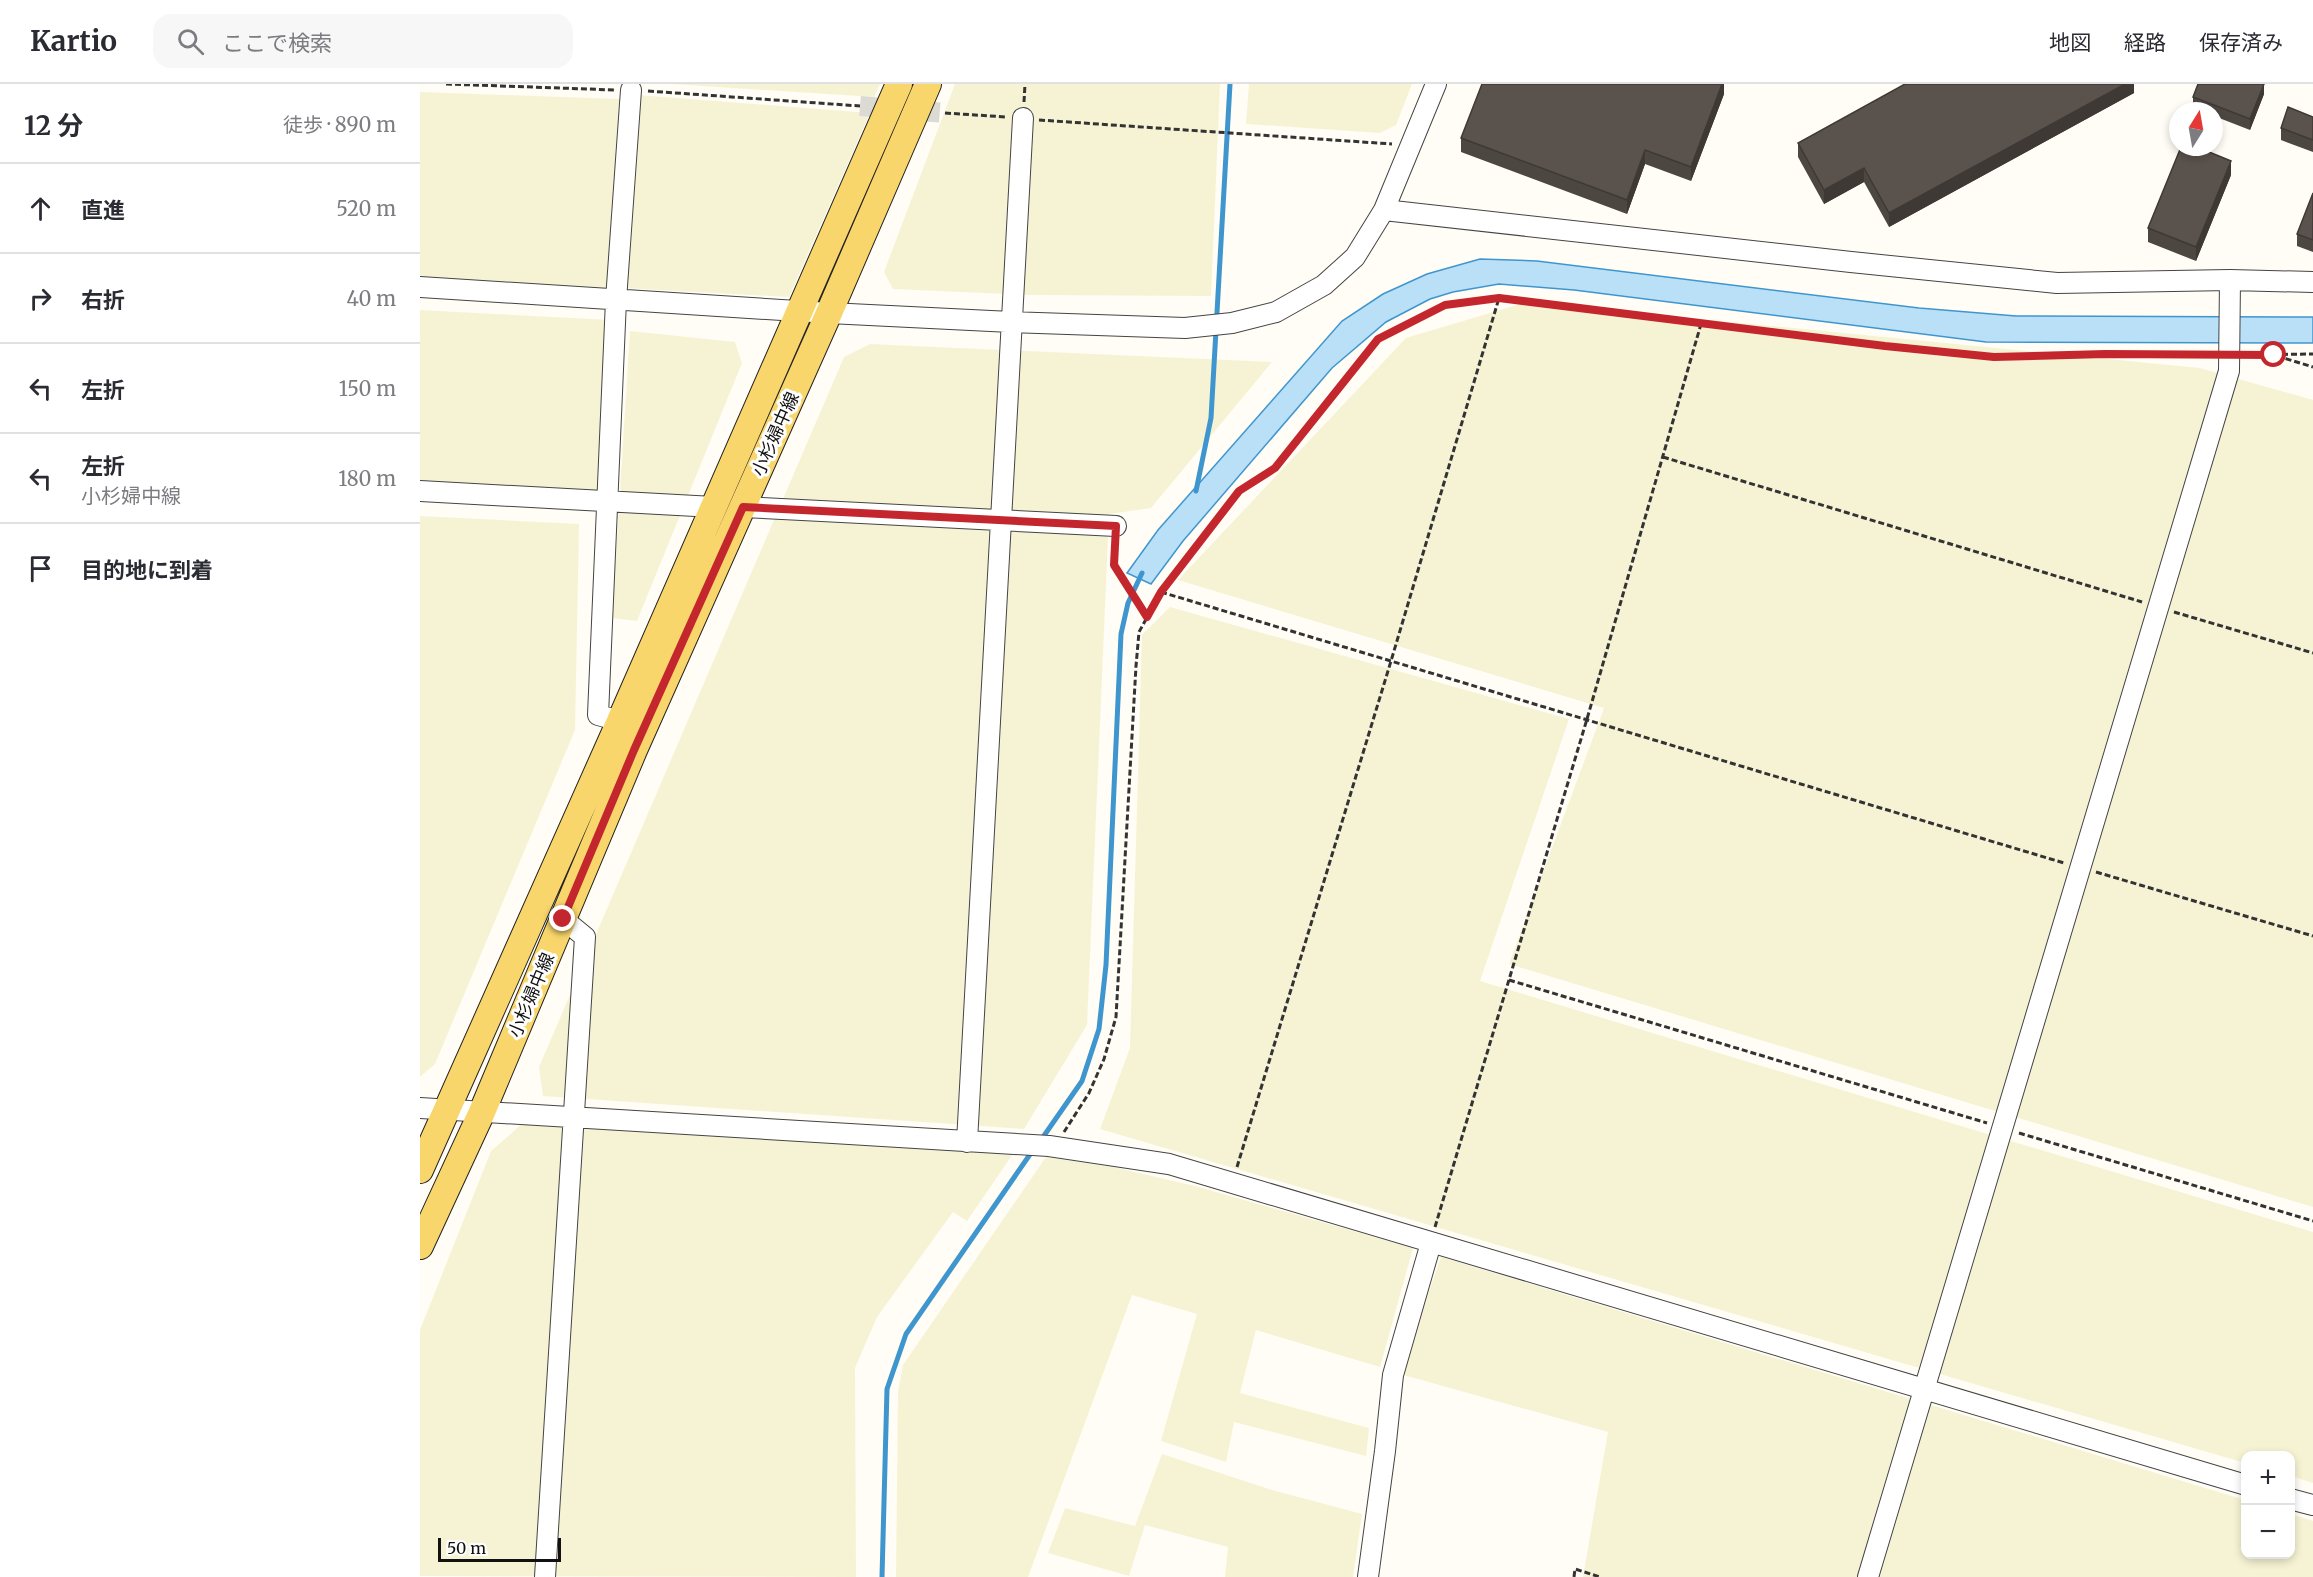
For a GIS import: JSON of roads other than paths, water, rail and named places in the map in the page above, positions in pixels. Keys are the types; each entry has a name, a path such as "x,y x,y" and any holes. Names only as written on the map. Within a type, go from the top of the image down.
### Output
{"main road":[{"name":"小杉婦中線","path":"420,1170 899,84"},
{"name":"小杉婦中線","path":"420,1246 482,1112 634,750 829,313 928,84"}],"street":[{"path":"420,287 1011,322 1185,328 1232,323 1276,312 1324,285 1355,257 1384,210 1436,84"},
{"path":"620,721 598,715 616,300 631,90"},
{"path":"967,1142 1023,118"},
{"path":"1384,210 2057,283 2230,280 2313,282"},
{"path":"1868,1577 2229,371 2230,280"},
{"path":"420,491 714,507"},
{"path":"743,507 1116,526"},
{"path":"545,1577 585,937 563,919"},
{"path":"420,1108 1052,1147 1169,1164 2241,1483"},
{"path":"1368,1577 1393,1375 1431,1243"},
{"path":"2295,1500 2313,1505"}],"water":[{"path":"1480,259 1537,261 1919,308 2016,316 2313,317 2313,343 1986,342 1574,290 1499,284 1453,292 1430,299 1386,322 1332,368 1183,541 1151,584 1127,573 1158,530 1342,321 1383,294 1427,274"}],"waterway":[{"path":"1196,491 1211,418 1230,84"},
{"path":"1041,1140 1082,1081 1099,1029 1106,965 1121,634 1128,603 1142,573"},
{"path":"882,1577 887,1389 906,1334 1033,1150"}],"tunnel":[{"path":"860,106 945,113"}]}
